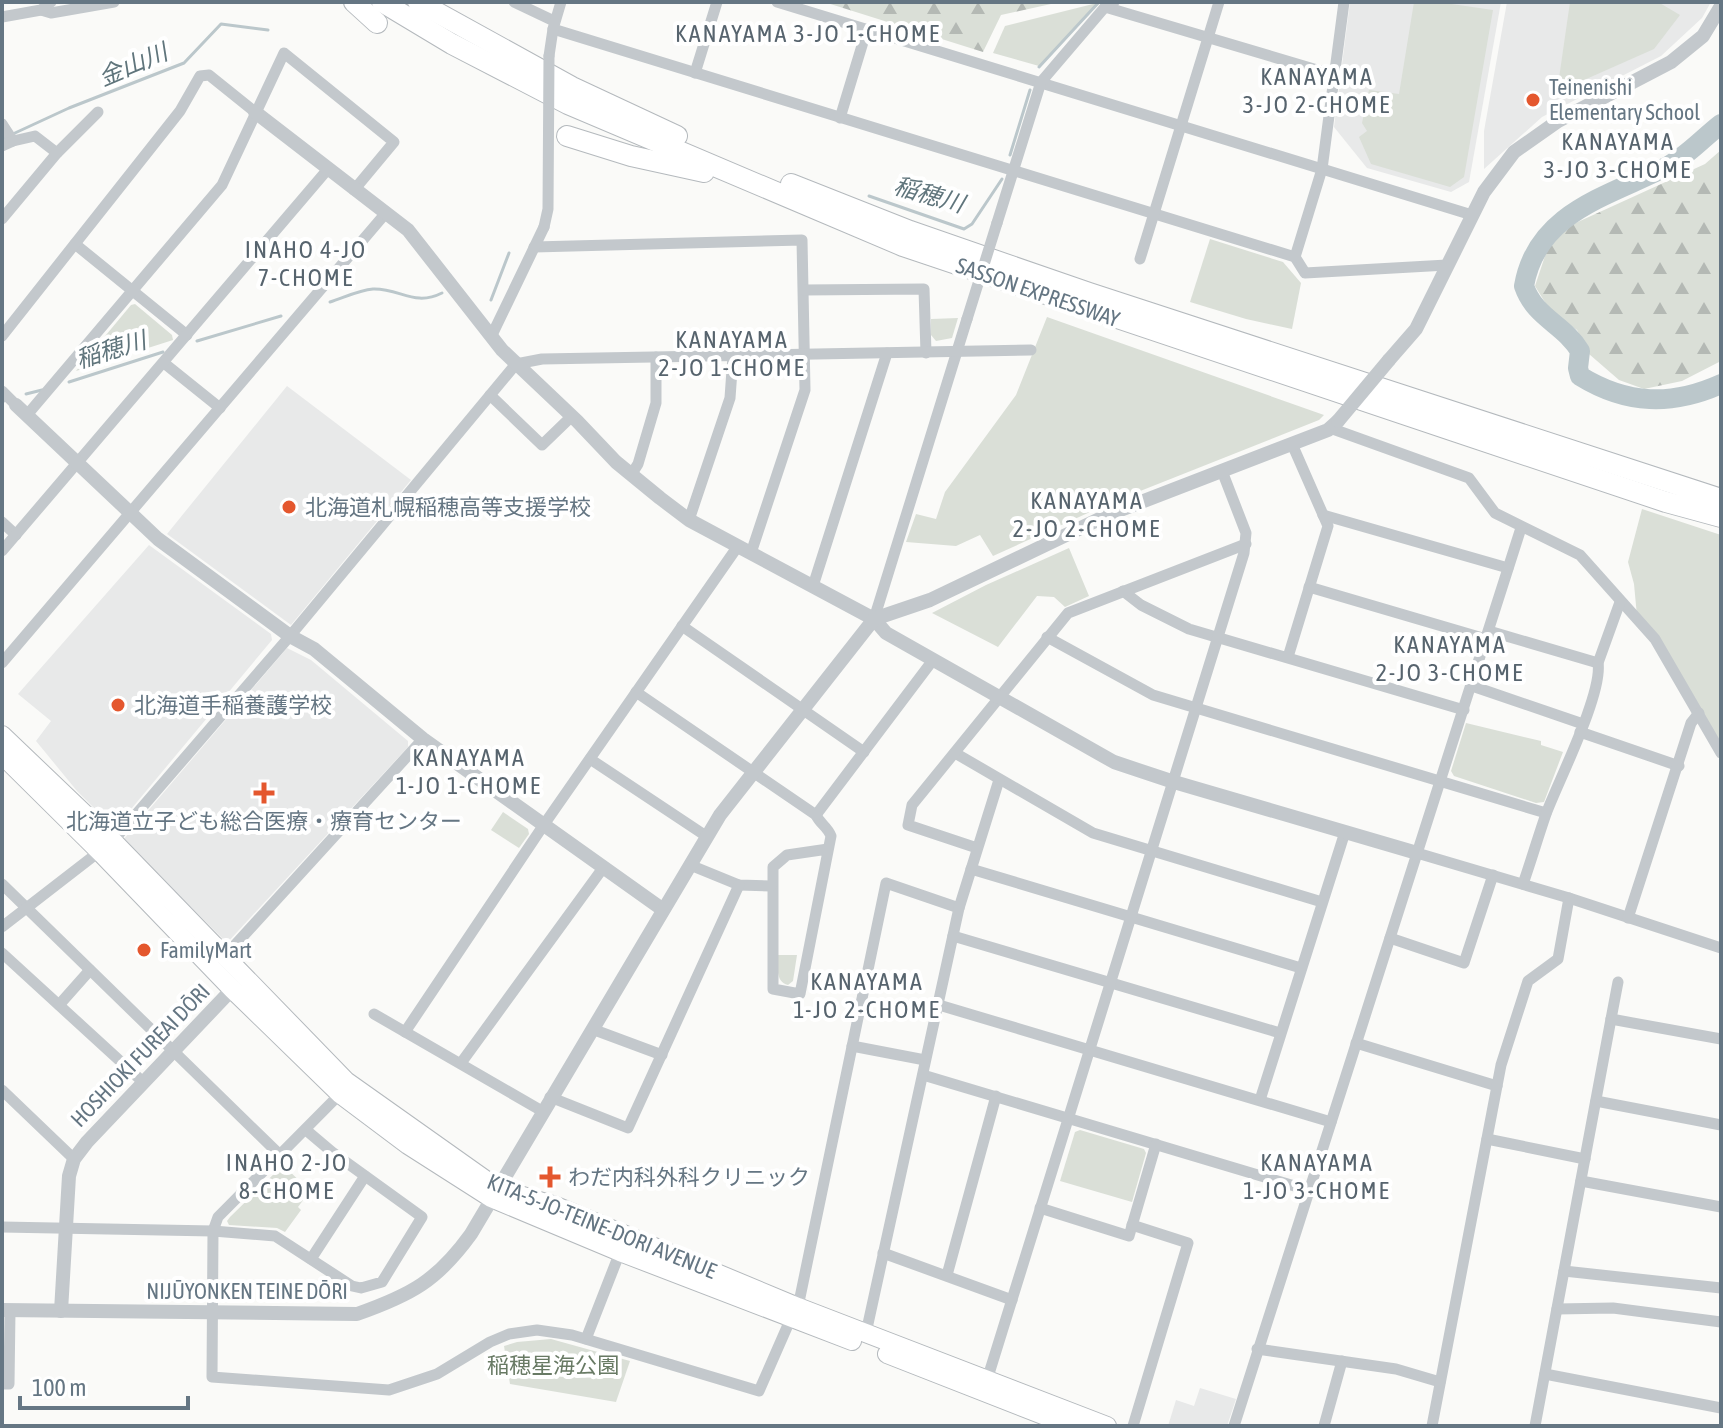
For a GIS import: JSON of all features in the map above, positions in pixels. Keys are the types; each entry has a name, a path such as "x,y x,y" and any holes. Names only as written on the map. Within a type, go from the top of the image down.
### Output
{"highway":[{"path":"354,2 377,23"},
{"name":"SASSON EXPRESSWAY","path":"382,2 452,44 568,104 903,246 1652,497 1721,517"},
{"name":"SASSON EXPRESSWAY","path":"418,2 572,87 717,155 910,231 1119,303 1721,499"},
{"path":"567,136 631,156 751,182"},
{"name":"KITA-5-JO-TEINE-DORI AVENUE","path":"2,735 239,983 340,1094 408,1145 494,1193 620,1252 866,1333 1107,1426"},
{"name":"KITA-5-JO-TEINE-DORI AVENUE","path":"3,758 225,956 239,983 346,1081 494,1193 556,1206 795,1312 1071,1426"}],"street":[{"path":"2,17 46,6 51,13 114,2"},
{"path":"514,2 554,25 695,73 1295,257 1305,273 1447,265"},
{"path":"491,337 544,227 548,209 549,56 561,2"},
{"path":"695,73 717,2"},
{"path":"777,2 1472,215"},
{"path":"1140,259 1219,2"},
{"path":"1295,257 1322,169 1344,2"},
{"path":"874,619 1041,82 1109,4 1334,75"},
{"path":"874,619 930,600 1110,514 1334,425 1416,329 1484,192 1514,152 1558,121 1671,62 1703,36 1721,6"},
{"path":"840,118 867,29"},
{"path":"21,410 133,292 222,185 284,53 394,142 354,190"},
{"path":"2,336 180,111 200,76 209,75 408,230 491,337 516,364 631,475 689,520 874,619 886,633 1114,762 1569,898 1721,948"},
{"path":"2,219 57,153 98,112"},
{"path":"4,125 7,144 35,136 57,153"},
{"path":"2,551 328,169"},
{"path":"2,663 385,214"},
{"path":"405,1032 682,626 744,549 805,390 802,240 534,247"},
{"path":"75,244 187,335"},
{"path":"804,290 924,289 926,353"},
{"path":"2,927 106,847 290,636 516,364 542,359 1031,350"},
{"path":"813,586 887,353"},
{"path":"689,520 730,398 733,356"},
{"path":"631,475 638,464 656,403 656,357"},
{"path":"164,363 220,408"},
{"path":"2,391 158,539 290,636 314,649 423,739 662,909"},
{"path":"490,395 542,445 572,416"},
{"path":"1334,425 1469,478 1495,513 1580,555 1655,639 1721,753"},
{"path":"1288,657 1328,526 1292,444"},
{"path":"987,1380 1246,544 1246,533 1222,471"},
{"path":"1323,515 1508,568"},
{"path":"2,522 16,535"},
{"path":"1234,1426 1521,528"},
{"path":"977,848 908,825 912,805 1068,613 1246,544"},
{"path":"1309,587 1598,663"},
{"path":"1123,591 1141,605 1189,629 1464,710"},
{"path":"1523,884 1546,813 1581,728 1599,672 1598,663 1620,602"},
{"name":"NIJŪYONKEN TEINE DŌRI","path":"6,1310 357,1314 392,1302 424,1285 455,1256 706,836 753,770 874,619"},
{"path":"682,626 864,752"},
{"path":"1047,637 1153,695 1546,813"},
{"path":"816,815 933,660"},
{"path":"1472,686 1679,766"},
{"path":"636,692 753,770 828,827 831,836 800,994 773,989 773,867 787,855 828,849"},
{"path":"1628,918 1691,723 1699,713"},
{"path":"225,956 423,739"},
{"path":"955,753 1093,833 1322,902"},
{"path":"590,759 706,836"},
{"path":"866,1333 959,908 999,780"},
{"path":"1260,1100 1345,832"},
{"path":"690,865 739,885 771,886"},
{"path":"461,1063 603,868"},
{"path":"971,869 1301,968"},
{"path":"1390,938 1464,963 1493,875"},
{"path":"340,1094 218,1217 213,1231 212,1377 389,1390 437,1374 509,1334 537,1330 586,1339 759,1391 795,1312 886,883 959,908"},
{"path":"2,884 279,1154"},
{"path":"550,1097 628,1128 739,885"},
{"path":"1432,1426 1501,1065 1528,981 1558,959 1569,898"},
{"path":"953,936 1280,1033"},
{"path":"2,953 143,1082"},
{"path":"59,1005 90,970"},
{"path":"1535,1426 1618,982"},
{"name":"HOSHIOKI FUREAI DŌRI","path":"61,1311 69,1176 74,1159 239,983"},
{"path":"939,1005 1331,1122"},
{"path":"374,1014 542,1111"},
{"path":"1611,1019 1721,1039"},
{"path":"592,1029 662,1055"},
{"path":"1356,1043 1497,1086"},
{"path":"852,1046 925,1060"},
{"path":"923,1075 1308,1190"},
{"path":"2,1090 74,1159"},
{"path":"947,1275 996,1096"},
{"path":"1596,1101 1721,1125"},
{"path":"2,1227 213,1231 275,1236 352,1286 361,1288 382,1282 422,1217 306,1130"},
{"path":"1487,1139 1585,1159"},
{"path":"1040,1208 1129,1236 1156,1144"},
{"path":"311,1259 365,1176"},
{"path":"1581,1181 1721,1207"},
{"path":"1132,1225 1188,1243 1133,1426"},
{"path":"586,1339 620,1252"},
{"path":"883,1253 1012,1300"},
{"path":"1564,1271 1721,1288"},
{"path":"1557,1309 1613,1308 1721,1322"},
{"path":"2,1384 9,1384 6,1310"},
{"path":"1257,1349 1396,1369 1440,1382"},
{"path":"1324,1426 1342,1361"},
{"path":"1545,1374 1721,1408"}],"shaded area":[{"path":"1350,2 1501,2 1469,182 1451,192 1367,168 1334,127"},
{"name":"Teinenishi Elementary School","path":"1507,2 1711,2 1702,18 1661,56 1542,117 1484,169 1484,131"},
{"name":"北海道札幌稲穂高等支援学校","path":"287,386 411,480 291,625 167,534"},
{"path":"149,545 271,634 272,640 113,827 77,791 36,741 51,721 18,694"},
{"name":"北海道立子ども総合医療・療育センター","path":"287,648 311,660 408,741 408,747 227,943 123,840"},
{"path":"1200,1388 1236,1399 1227,1426 1168,1426 1176,1400 1194,1406"}],"green space":[{"path":"824,2 1060,2 1001,15 983,52"},
{"path":"1101,2 1039,66 993,53 1005,26"},
{"path":"1414,2 1438,2 1493,10 1464,177 1450,187 1371,164 1359,137 1367,131 1362,123 1369,90 1399,94"},
{"path":"1570,2 1658,2 1680,15 1654,49 1557,92"},
{"path":"1721,150 1721,361 1682,381 1644,389 1619,380 1589,354 1577,330 1551,312 1535,286 1547,250 1569,226 1705,164"},
{"path":"1210,239 1283,262 1301,283 1292,329 1190,302"},
{"path":"135,304 172,335 173,340 76,371 131,305"},
{"path":"1047,317 1324,415 1319,420 1110,503 993,556 980,535 956,546 906,542 916,514 936,519 945,492 1016,395"},
{"path":"958,318 952,338 936,341 931,335 931,319"},
{"path":"1642,509 1721,535 1721,744 1637,616 1628,562"},
{"path":"1069,548 1089,596 1065,607 1054,597 1037,596 998,647 932,613 986,585"},
{"path":"1466,723 1541,741 1541,745 1563,752 1544,802 1536,803 1454,776 1451,771"},
{"path":"503,812 528,829 529,834 519,848 491,830"},
{"path":"778,955 797,955 793,981 788,985 779,977"},
{"path":"1080,1130 1144,1149 1146,1153 1132,1202 1060,1181 1075,1132"},
{"path":"283,1165 310,1191 285,1232 277,1228 229,1225 227,1221 230,1217"},
{"name":"稲穂星海公園","path":"551,1339 630,1361 616,1402 510,1384 504,1346"}],"waterway":[{"name":"稲穂川","path":"1039,67 1099,2"},
{"name":"金山川","path":"2,139 69,108 184,63 221,24 268,30"},
{"name":"稲穂川","path":"1010,155 1030,90"},
{"path":"1721,124 1675,162 1600,197 1560,223 1544,240 1532,261 1524,286 1535,306 1580,351 1580,376 1598,386 1632,397 1667,399 1721,384"},
{"name":"稲穂川","path":"869,196 964,229 972,224 1002,179"},
{"name":"稲穂川","path":"491,300 509,253"},
{"name":"稲穂川","path":"330,302 373,289 415,298 442,293"},
{"name":"稲穂川","path":"197,341 281,316"},
{"name":"稲穂川","path":"69,382 163,352"},
{"name":"稲穂川","path":"26,394 42,390"}],"place":[{"name":"Teinenishi Elementary School","path":"1533,100"},
{"name":"北海道札幌稲穂高等支援学校","path":"289,507"},
{"name":"北海道手稲養護学校","path":"118,705"},
{"name":"北海道立子ども総合医療・療育センター","path":"264,793"},
{"name":"FamilyMart","path":"144,950"},
{"name":"わだ内科外科クリニック","path":"550,1177"}],"district":[{"name":"KANAYAMA 3-JO 1-CHOME","path":"808,34"},
{"name":"KANAYAMA 3-JO 2-CHOME","path":"1317,91"},
{"name":"KANAYAMA 3-JO 3-CHOME","path":"1618,156"},
{"name":"INAHO 4-JO 7-CHOME","path":"306,264"},
{"name":"KANAYAMA 2-JO 1-CHOME","path":"732,354"},
{"name":"KANAYAMA 2-JO 2-CHOME","path":"1087,515"},
{"name":"KANAYAMA 2-JO 3-CHOME","path":"1450,659"},
{"name":"KANAYAMA 1-JO 1-CHOME","path":"469,772"},
{"name":"KANAYAMA 1-JO 2-CHOME","path":"867,996"},
{"name":"INAHO 2-JO 8-CHOME","path":"287,1177"},
{"name":"KANAYAMA 1-JO 3-CHOME","path":"1317,1177"}]}
